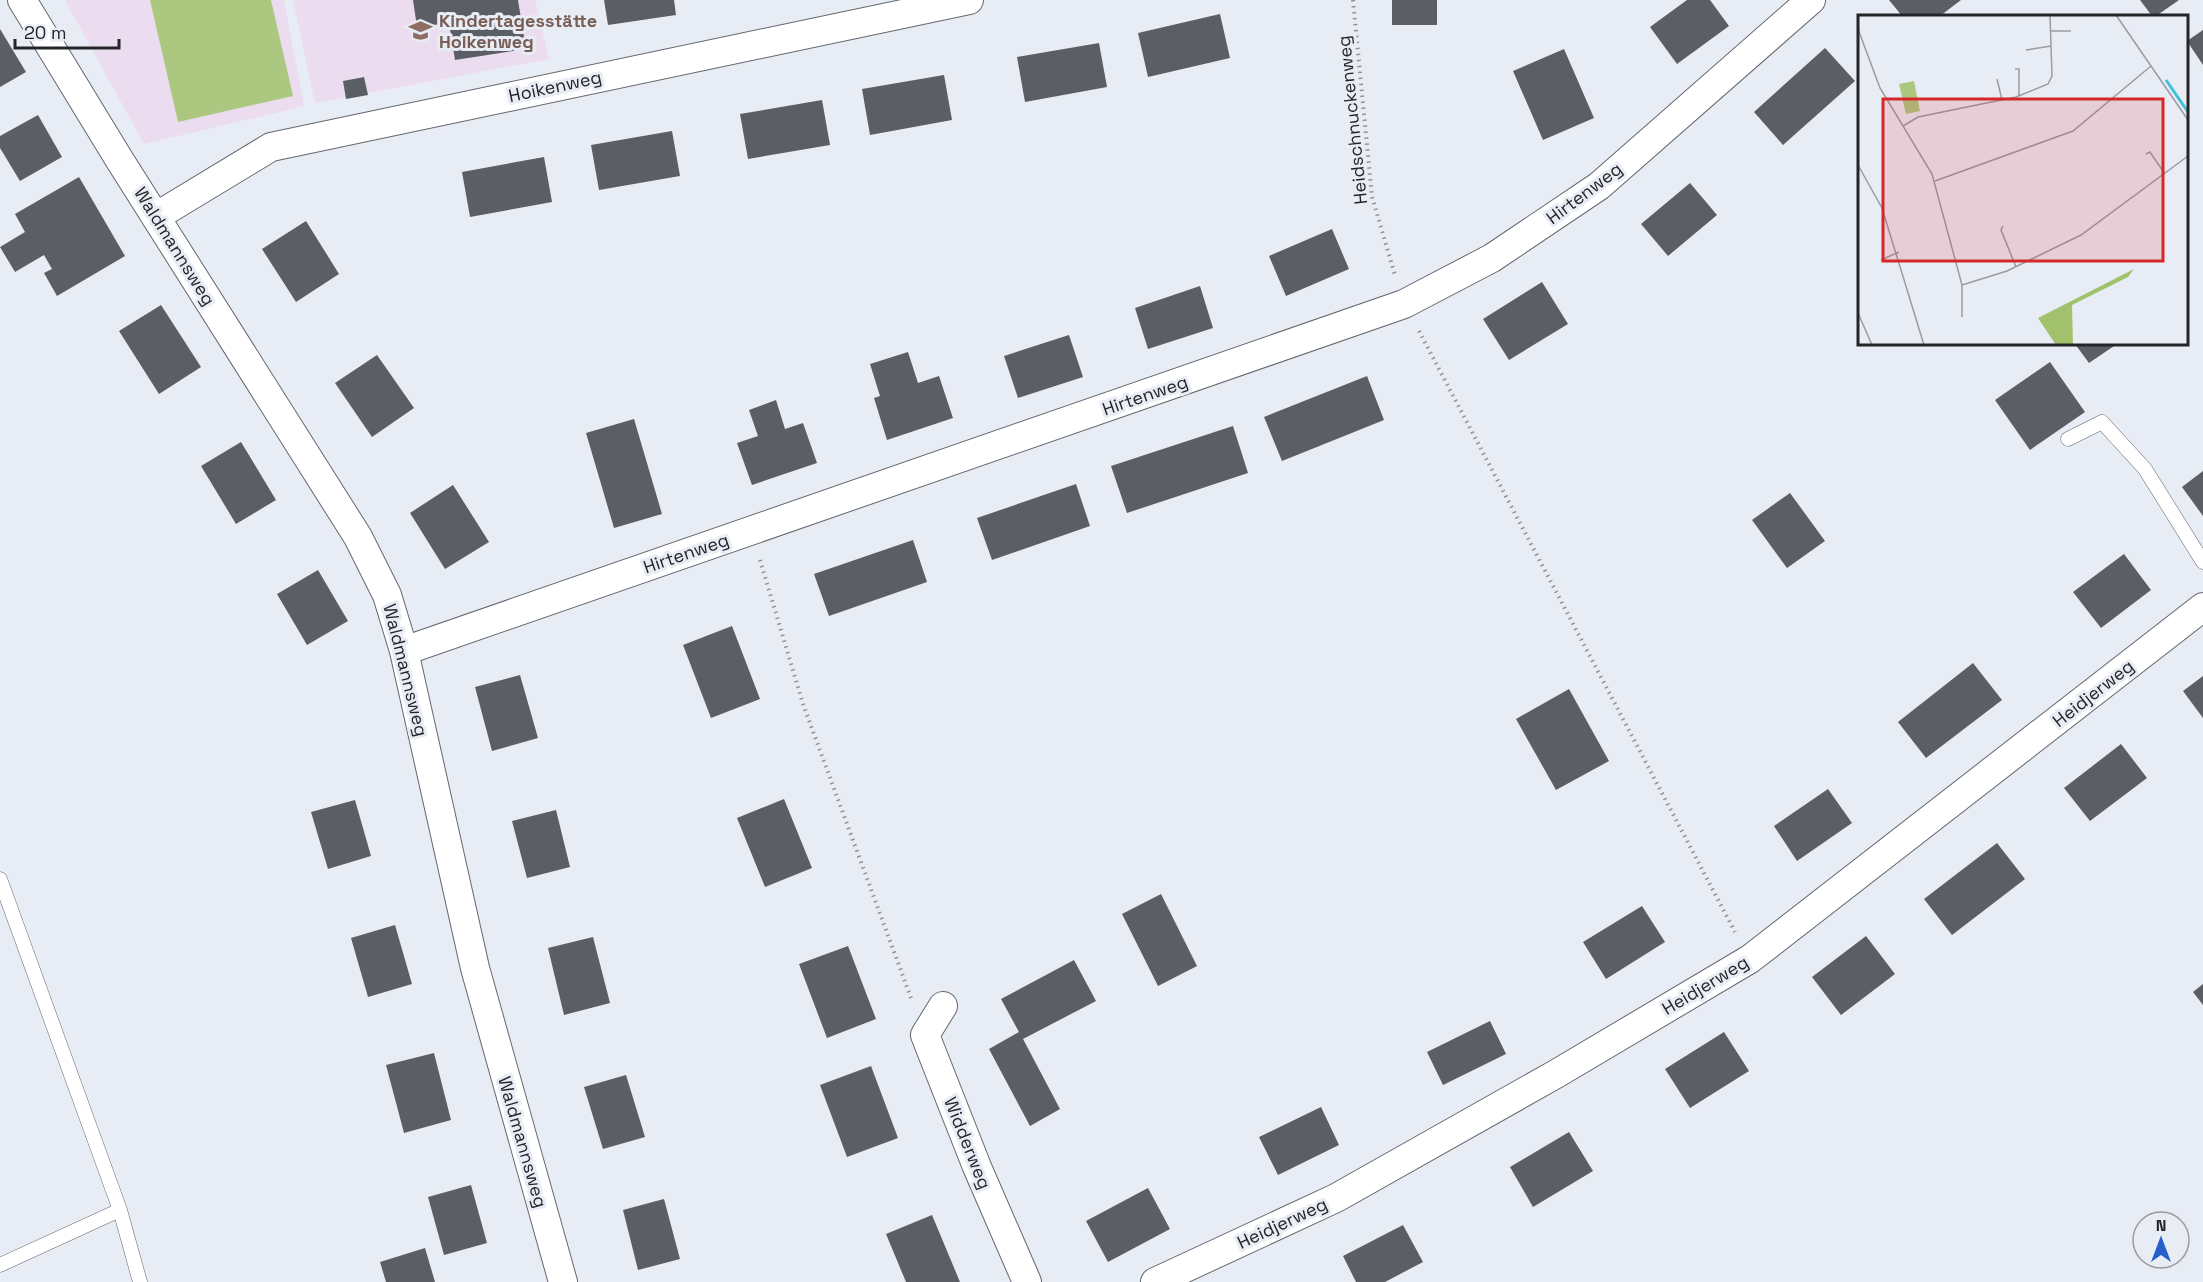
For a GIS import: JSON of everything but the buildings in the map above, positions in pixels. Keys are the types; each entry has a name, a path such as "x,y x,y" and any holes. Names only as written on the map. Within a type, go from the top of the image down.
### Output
{"street":[{"name":"Waldmannsweg","path":"22,0 358,537 387,595 404,651 474,968 563,1282"},
{"name":"Hoikenweg","path":"157,216 271,147 932,4 969,0"},
{"name":"Hirtenweg","path":"404,651 1404,304 1492,258 1599,186 1811,0"},
{"name":"Heidjerweg","path":"1155,1282 1336,1198 1556,1074 1750,959 2203,607"},
{"path":"925,1035 943,1006"},
{"name":"Widderweg","path":"925,1035 977,1167 1027,1282"}],"lane":[{"path":"2068,438 2102,422 2145,469 2203,562"},
{"path":"0,879 120,1210 140,1282"},
{"path":"0,1265 120,1210"}],"path":[{"name":"Heidschnuckenweg","path":"1353,0 1371,197 1404,304 1750,959"},
{"path":"751,530 804,707 925,1035"}],"shaded area":[{"path":"65,0 284,0 304,106 144,144"},
{"name":"Kindertagesstätte Hoikenweg","path":"293,0 535,0 549,59 315,103"}],"green space":[{"path":"150,0 271,0 293,96 178,122"}],"place":[{"name":"Kindertagesstätte Hoikenweg","path":"421,30"}]}
